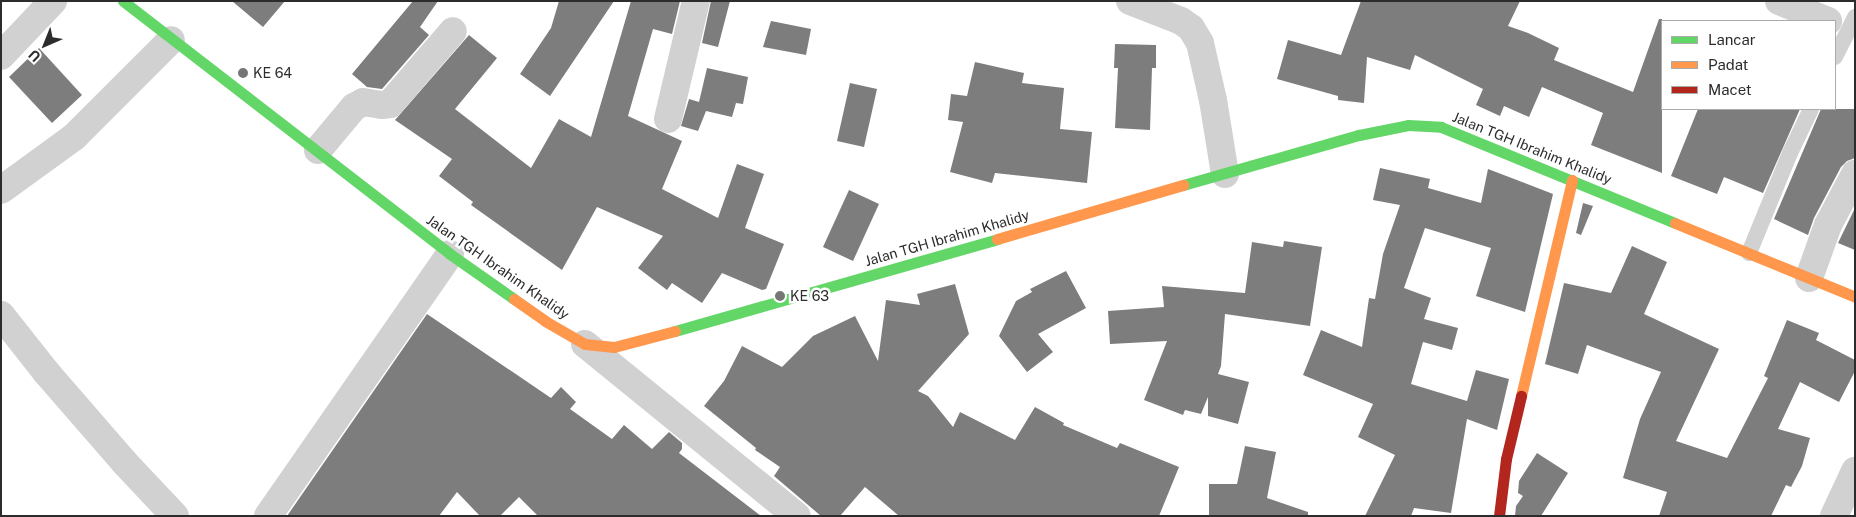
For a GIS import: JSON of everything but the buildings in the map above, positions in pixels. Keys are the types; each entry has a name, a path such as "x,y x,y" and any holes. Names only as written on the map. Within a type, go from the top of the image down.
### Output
{"main road":[{"name":"Jalan TGH Ibrahim Khalidy","path":"123,1 450,254 546,321 585,344 614,347 640,341 1359,135 1408,125 1441,127 1855,296"},
{"path":"1499,516 1506,459 1572,180"}],"street":[{"path":"1,56 54,1"},
{"path":"668,119 696,1"},
{"path":"1130,1 1181,21 1191,28 1200,43 1213,100 1225,174"},
{"path":"1779,1 1835,20"},
{"path":"318,150 354,107 363,102 382,105 390,104 453,31"},
{"path":"1,190 74,137 171,40"},
{"path":"1809,278 1828,225 1855,174"},
{"path":"268,516 450,254"},
{"path":"1,316 58,386 125,463 175,516"},
{"path":"585,344 798,516"},
{"path":"1834,516 1855,472"}],"lane":[{"path":"1836,51 1841,22"},
{"path":"1749,253 1790,153 1811,110"}],"traffic: fast":[{"path":"123,1 450,254 514,299"},
{"path":"1183,185 1359,135 1408,125 1441,127 1675,223"},
{"path":"675,331 997,239"}],"traffic: slow":[{"path":"1521,396 1572,180"},
{"path":"997,239 1183,185"},
{"path":"1675,223 1855,297"},
{"path":"514,299 545,321 585,344 614,347 675,331"}],"traffic: jam":[{"path":"1499,516 1506,459 1521,396"}],"place":[{"name":"KE 64","path":"243,73"},
{"name":"KE 63","path":"780,296"}]}
